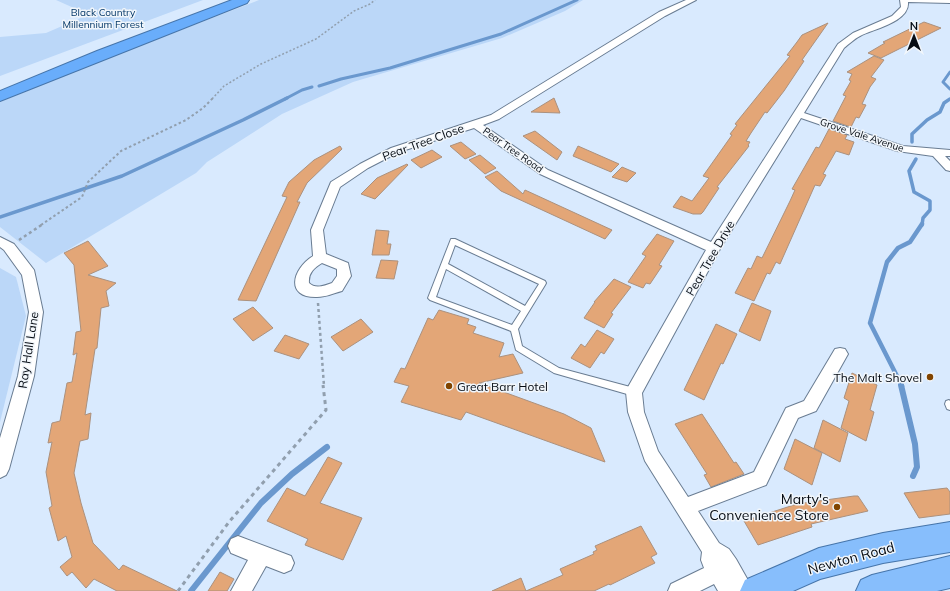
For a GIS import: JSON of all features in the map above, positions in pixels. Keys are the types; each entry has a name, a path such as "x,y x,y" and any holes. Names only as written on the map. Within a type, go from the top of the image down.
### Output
{"highway":[{"path":"4,89 223,0"},
{"path":"4,89 102,54 243,0"},
{"name":"Newton Road","path":"756,591 819,564 883,548 950,537"},
{"path":"872,591 950,572"}],"street":[{"name":"Pear Tree Road","path":"476,124 495,116 662,14 692,0"},
{"path":"904,0 950,1"},
{"name":"Pear Tree Drive","path":"634,392 714,248 841,46 856,34 888,22 900,13 904,5 904,0"},
{"name":"Grove Vale Avenue","path":"798,114 901,149 950,153"},
{"name":"Pear Tree Road","path":"476,124 544,172 714,248"},
{"name":"Pear Tree Close","path":"320,258 317,230 335,186 364,166 395,150 476,124"},
{"path":"936,153 950,168"},
{"name":"Ray Hall Lane","path":"0,240 9,247 29,274 36,312 26,376 0,469"},
{"path":"320,258 330,260 342,266 344,276 337,287 318,294 308,290 303,285 301,277 304,270 311,263 320,258"},
{"path":"685,507 760,479 792,413 810,406 840,354"},
{"path":"634,392 636,412 651,455 712,550 711,560 723,569 744,591"},
{"path":"238,546 284,563"},
{"path":"241,591 262,555"},
{"path":"678,591 723,569"},
{"path":"723,569 729,591"}],"lane":[{"path":"514,329 432,298 453,241 543,283 514,329 519,348 557,371 634,392"},
{"path":"444,265 525,310"}],"path":[{"path":"17,242 82,197 88,182 122,151 186,120 203,108 224,86 261,64 316,39 354,11 370,4 375,0"},
{"path":"178,591 229,522 326,410 321,360 318,294"}],"green space":[{"name":"Black Country Millennium Forest","path":"56,0 203,0 0,76 0,37 46,33 83,17 85,13"},
{"path":"259,0 583,0 565,11 502,38 353,82 282,114 207,162 196,173 46,263 0,227 0,102 97,62"},
{"path":"0,268 16,277 26,316 0,422"}],"building":[{"path":"924,22 941,28 881,58 868,53 885,43 883,42"},
{"path":"828,23 802,60 804,61 784,91 767,113 765,112 751,133 746,141 750,142 748,145 749,146 717,187 719,188 703,212 701,214 693,214 673,207 681,196 692,201 709,178 703,176 732,135 730,134 737,125 735,124 790,56 787,55 802,35"},
{"path":"874,56 884,60 871,77 876,79 870,87 862,104 866,105 859,118 856,117 851,127 833,121 846,96 843,95 851,81 849,80 852,74 847,72"},
{"path":"554,98 560,113 531,112"},
{"path":"829,129 847,135 845,139 854,142 849,155 836,151 823,174 826,175 820,186 815,185 780,264 776,262 770,274 767,273 754,301 735,293 748,268 751,269 757,256 762,258 795,190 792,189 816,147 819,148"},
{"path":"535,131 562,152 557,160 523,136"},
{"path":"461,142 476,154 465,159 450,146"},
{"path":"340,146 342,149 307,183 297,202 300,202 256,301 238,300 287,197 282,196 289,182 314,160"},
{"path":"578,146 619,164 611,172 573,156"},
{"path":"432,150 442,157 421,168 411,160"},
{"path":"480,155 496,168 485,174 469,160"},
{"path":"407,164 408,165 375,199 361,194 377,178"},
{"path":"622,167 636,173 627,182 612,177"},
{"path":"497,171 523,194 525,190 612,230 605,239 501,191 485,177"},
{"path":"376,230 389,231 387,244 391,244 389,255 372,255"},
{"path":"657,234 674,241 659,265 662,266 650,284 646,283 643,288 628,282 646,256 642,254"},
{"path":"88,241 108,266 88,275 116,283 106,291 109,306 101,308 97,348 95,349 85,415 91,413 88,439 80,441 74,473 81,503 93,543 119,570 123,565 177,591 117,591 94,579 86,588 72,572 67,576 60,567 72,557 66,536 58,541 49,508 52,506 46,472 52,442 48,443 52,423 60,421 67,383 72,382 77,353 73,355 76,332 81,331 74,265 64,253"},
{"path":"381,260 398,261 394,279 376,278"},
{"path":"614,279 631,287 611,313 613,314 604,328 584,318 594,302"},
{"path":"752,303 771,311 760,341 739,331"},
{"path":"253,307 273,328 253,341 233,319"},
{"name":"Great Barr Hotel","path":"439,310 469,319 467,324 476,327 473,333 504,343 499,357 513,354 523,373 479,383 564,414 591,428 605,462 466,412 461,420 401,402 409,386 394,382 401,368 405,369 428,318 433,320"},
{"path":"361,319 373,332 343,351 331,337"},
{"path":"716,324 737,334 723,364 721,363 704,400 684,390"},
{"path":"597,330 614,339 604,354 601,352 590,368 571,358 581,344 585,347"},
{"path":"285,335 309,344 299,359 274,351"},
{"path":"852,373 877,385 870,410 874,412 866,441 841,428 849,401 844,398"},
{"path":"702,414 734,463 736,462 744,474 711,487 704,475 707,474 675,424"},
{"path":"823,420 848,433 840,462 814,448"},
{"path":"795,439 822,453 812,485 784,469"},
{"path":"328,457 342,463 320,503 362,518 343,560 305,545 308,539 267,521 287,488 305,496"},
{"path":"947,488 950,492 950,514 919,518 904,493"},
{"path":"858,496 868,511 811,524 812,527 758,545 744,521 797,504"},
{"path":"641,526 657,554 651,557 655,563 610,585 609,584 594,591 526,591 563,575 560,569 594,554 593,552 597,550 595,546"},
{"path":"220,572 234,579 227,591 208,591"},
{"path":"521,578 526,591 492,591"}],"waterway":[{"path":"319,86 341,79 390,68 501,34 577,0"},
{"path":"950,72 943,82 950,89"},
{"path":"285,99 302,90 312,87"},
{"path":"0,217 122,176 285,99"},
{"path":"912,142 912,134 927,120 940,112 944,103 950,99"},
{"path":"916,159 909,171 914,192 930,201 930,210 923,218 922,225"},
{"path":"902,386 870,323 887,262 898,248 910,242 922,224"},
{"path":"901,385 915,444 917,467 913,476"},
{"path":"191,591 261,503 292,474 327,447"}],"place":[{"name":"The Malt Shovel","path":"930,377"},
{"name":"Great Barr Hotel","path":"449,386"},
{"name":"Marty's Convenience Store","path":"837,507"}]}
